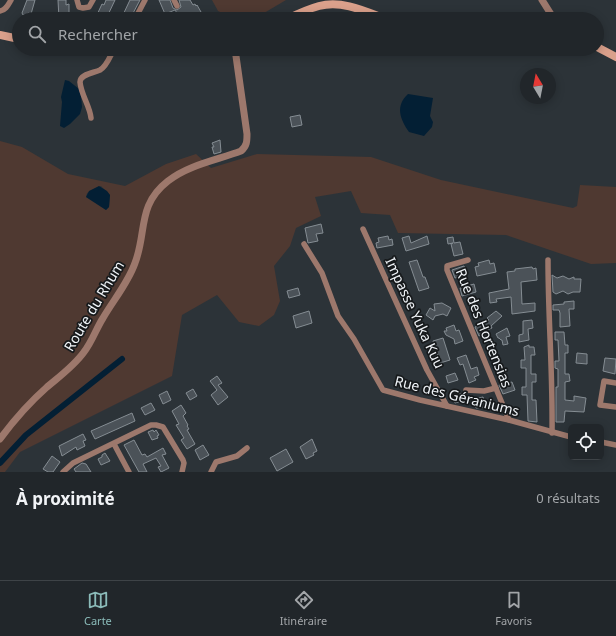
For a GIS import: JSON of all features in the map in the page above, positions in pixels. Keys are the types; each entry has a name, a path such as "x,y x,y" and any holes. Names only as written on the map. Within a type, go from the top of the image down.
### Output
{"main road":[{"path":"303,12 320,6 332,4 348,6 367,12"},
{"path":"0,34 12,37"},
{"path":"604,51 616,57"}],"street":[{"path":"0,11 8,7 11,0"},
{"path":"77,0 79,8 89,7 93,0"},
{"path":"139,12 145,0"},
{"path":"174,0 178,6"},
{"path":"542,0 550,12"},
{"path":"91,118 80,81 81,78 105,66 111,56"},
{"name":"Route du Rhum","path":"0,439 20,412 73,365 85,351 130,274 137,256 146,210 157,192 167,181 176,176 196,167 241,151 244,148 247,142 247,134 236,56"},
{"name":"Impasse Yuka Kuu","path":"363,229 434,384 447,406"},
{"name":"Rue des Géraniums","path":"304,244 322,273 338,316 354,339 383,390 509,420 568,436"},
{"name":"Rue des Hortensias","path":"468,260 447,266 447,270 509,420"},
{"path":"548,260 548,298 552,354 552,432"},
{"path":"616,383 604,381 600,405 616,407"},
{"path":"466,390 484,391 496,388"},
{"path":"63,472 73,463 151,425 163,427 182,457 184,463 182,472"},
{"path":"604,443 616,445"},
{"path":"114,444 129,472"},
{"path":"211,472 216,462 237,456 247,448"}],"shaded area":[{"path":"212,0 286,0 266,12 218,11"},
{"path":"0,141 22,147 68,174 125,186 166,164 196,154 211,168 257,154 371,157 441,180 573,208 577,206 580,185 616,187 616,263 591,264 506,235 398,233 390,215 361,213 351,191 315,197 321,216 296,228 290,246 274,266 280,301 274,315 259,326 239,322 217,295 182,315 172,376 20,452 5,472 0,472","holes":["101,186 110,195 109,207 106,210 86,197 87,193"]}],"water":[{"path":"65,80 69,81 79,89 82,107 80,114 64,128 60,126 61,97"},
{"path":"408,94 433,98 430,116 433,122 432,127 424,136 409,132 401,117 401,103"},
{"path":"99,186 110,195 109,207 106,210 86,197 89,191"}],"building":[{"path":"27,0 35,0 32,12 22,12"},
{"path":"58,0 66,0 66,5 69,4 69,12 59,12"},
{"path":"106,0 115,0 109,12 98,12 102,4 104,5"},
{"path":"130,0 140,0 134,12 124,12"},
{"path":"159,0 170,0 173,8 177,10 181,7 179,0 190,0 193,5 197,5 201,12 176,12 175,10 164,12"},
{"path":"300,115 302,125 292,127 290,117"},
{"path":"220,140 221,152 214,154 212,147 214,147 212,143"},
{"path":"321,224 323,233 316,234 318,241 308,243 305,228"},
{"path":"388,236 389,240 392,239 393,245 377,248 376,243 379,242 378,238"},
{"path":"409,236 411,243 427,236 429,244 406,251 402,238"},
{"path":"453,237 454,243 460,242 463,254 454,256 451,244 453,243 448,244 447,238"},
{"path":"417,260 429,288 419,291 409,262"},
{"path":"489,260 490,264 494,263 496,272 477,276 475,267 479,266 478,263"},
{"path":"464,266 467,275 455,278 452,270"},
{"path":"532,267 533,269 536,268 537,280 521,282 522,304 535,303 535,311 512,314 511,297 496,299 497,302 490,303 489,293 509,289 507,272 515,271 515,269"},
{"path":"552,275 557,278 563,276 569,279 574,277 574,279 581,279 580,292 568,294 563,291 556,294 553,292"},
{"path":"474,284 476,292 462,296 460,288"},
{"path":"298,288 300,295 289,298 287,291"},
{"path":"574,301 574,309 569,309 570,326 560,327 560,313 559,310 553,310 553,305"},
{"path":"442,303 451,308 447,316 443,314 435,316 433,320 426,315 430,308 435,311 434,304"},
{"path":"309,311 312,323 296,328 293,316"},
{"path":"496,311 502,316 491,326 492,328 482,332 483,334 479,336 475,327 489,320 487,318"},
{"path":"532,320 533,328 528,329 529,340 519,342 519,335 523,334 523,321"},
{"path":"454,325 456,331 459,330 463,341 455,344 454,339 446,335 444,331 447,331 446,328"},
{"path":"507,328 510,336 506,337 508,344 503,345 502,340 498,338 496,334"},
{"path":"555,332 564,332 565,345 568,345 568,353 565,353 565,374 569,374 570,381 565,382 565,400 574,401 574,396 586,398 584,412 565,411 564,422 556,422 556,387 558,387 558,369 555,368 555,361 559,361 558,340 555,340"},
{"path":"443,338 450,360 440,363 433,341"},
{"path":"529,345 529,347 534,347 535,355 531,355 531,374 536,374 536,382 532,382 532,400 536,400 537,422 528,421 527,395 522,395 522,387 526,387 526,368 521,368 521,360 525,360 524,347"},
{"path":"577,353 587,354 587,364 576,363"},
{"path":"466,355 471,369 477,367 479,375 474,377 476,380 469,383 463,364 460,365 457,358"},
{"path":"605,358 616,359 615,374 603,371"},
{"path":"455,373 458,380 448,383 446,376"},
{"path":"217,376 222,383 218,385 228,397 218,405 211,395 217,390 210,381"},
{"path":"512,382 515,390 503,394 499,385"},
{"path":"193,389 197,396 190,400 186,393"},
{"path":"167,391 171,400 163,404 159,395"},
{"path":"460,393 462,401 455,403 453,395"},
{"path":"483,397 486,407 476,408 474,399"},
{"path":"151,403 155,410 145,415 141,408"},
{"path":"181,405 186,413 183,416 188,425 187,426 189,429 187,430 195,444 187,449 181,440 184,438 176,425 179,424 172,411"},
{"path":"132,413 135,421 95,439 91,431"},
{"path":"153,430 154,432 156,430 159,435 157,436 158,438 152,440 148,432"},
{"path":"83,434 86,440 83,441 85,446 77,450 76,447 62,456 59,446"},
{"path":"312,439 317,451 313,453 314,455 306,459 300,447"},
{"path":"134,440 142,455 145,454 147,457 163,448 166,454 162,455 169,468 161,472 158,467 161,466 156,458 143,464 147,472 139,472 124,445"},
{"path":"203,445 209,455 200,460 195,450"},
{"path":"286,449 293,462 277,471 270,458"},
{"path":"105,453 110,461 101,465 98,459"},
{"path":"52,456 60,462 53,472 48,472 43,469"},
{"path":"82,463 86,464 91,472 76,472 74,469"}],"waterway":[{"path":"0,463 26,435 122,359"}]}
